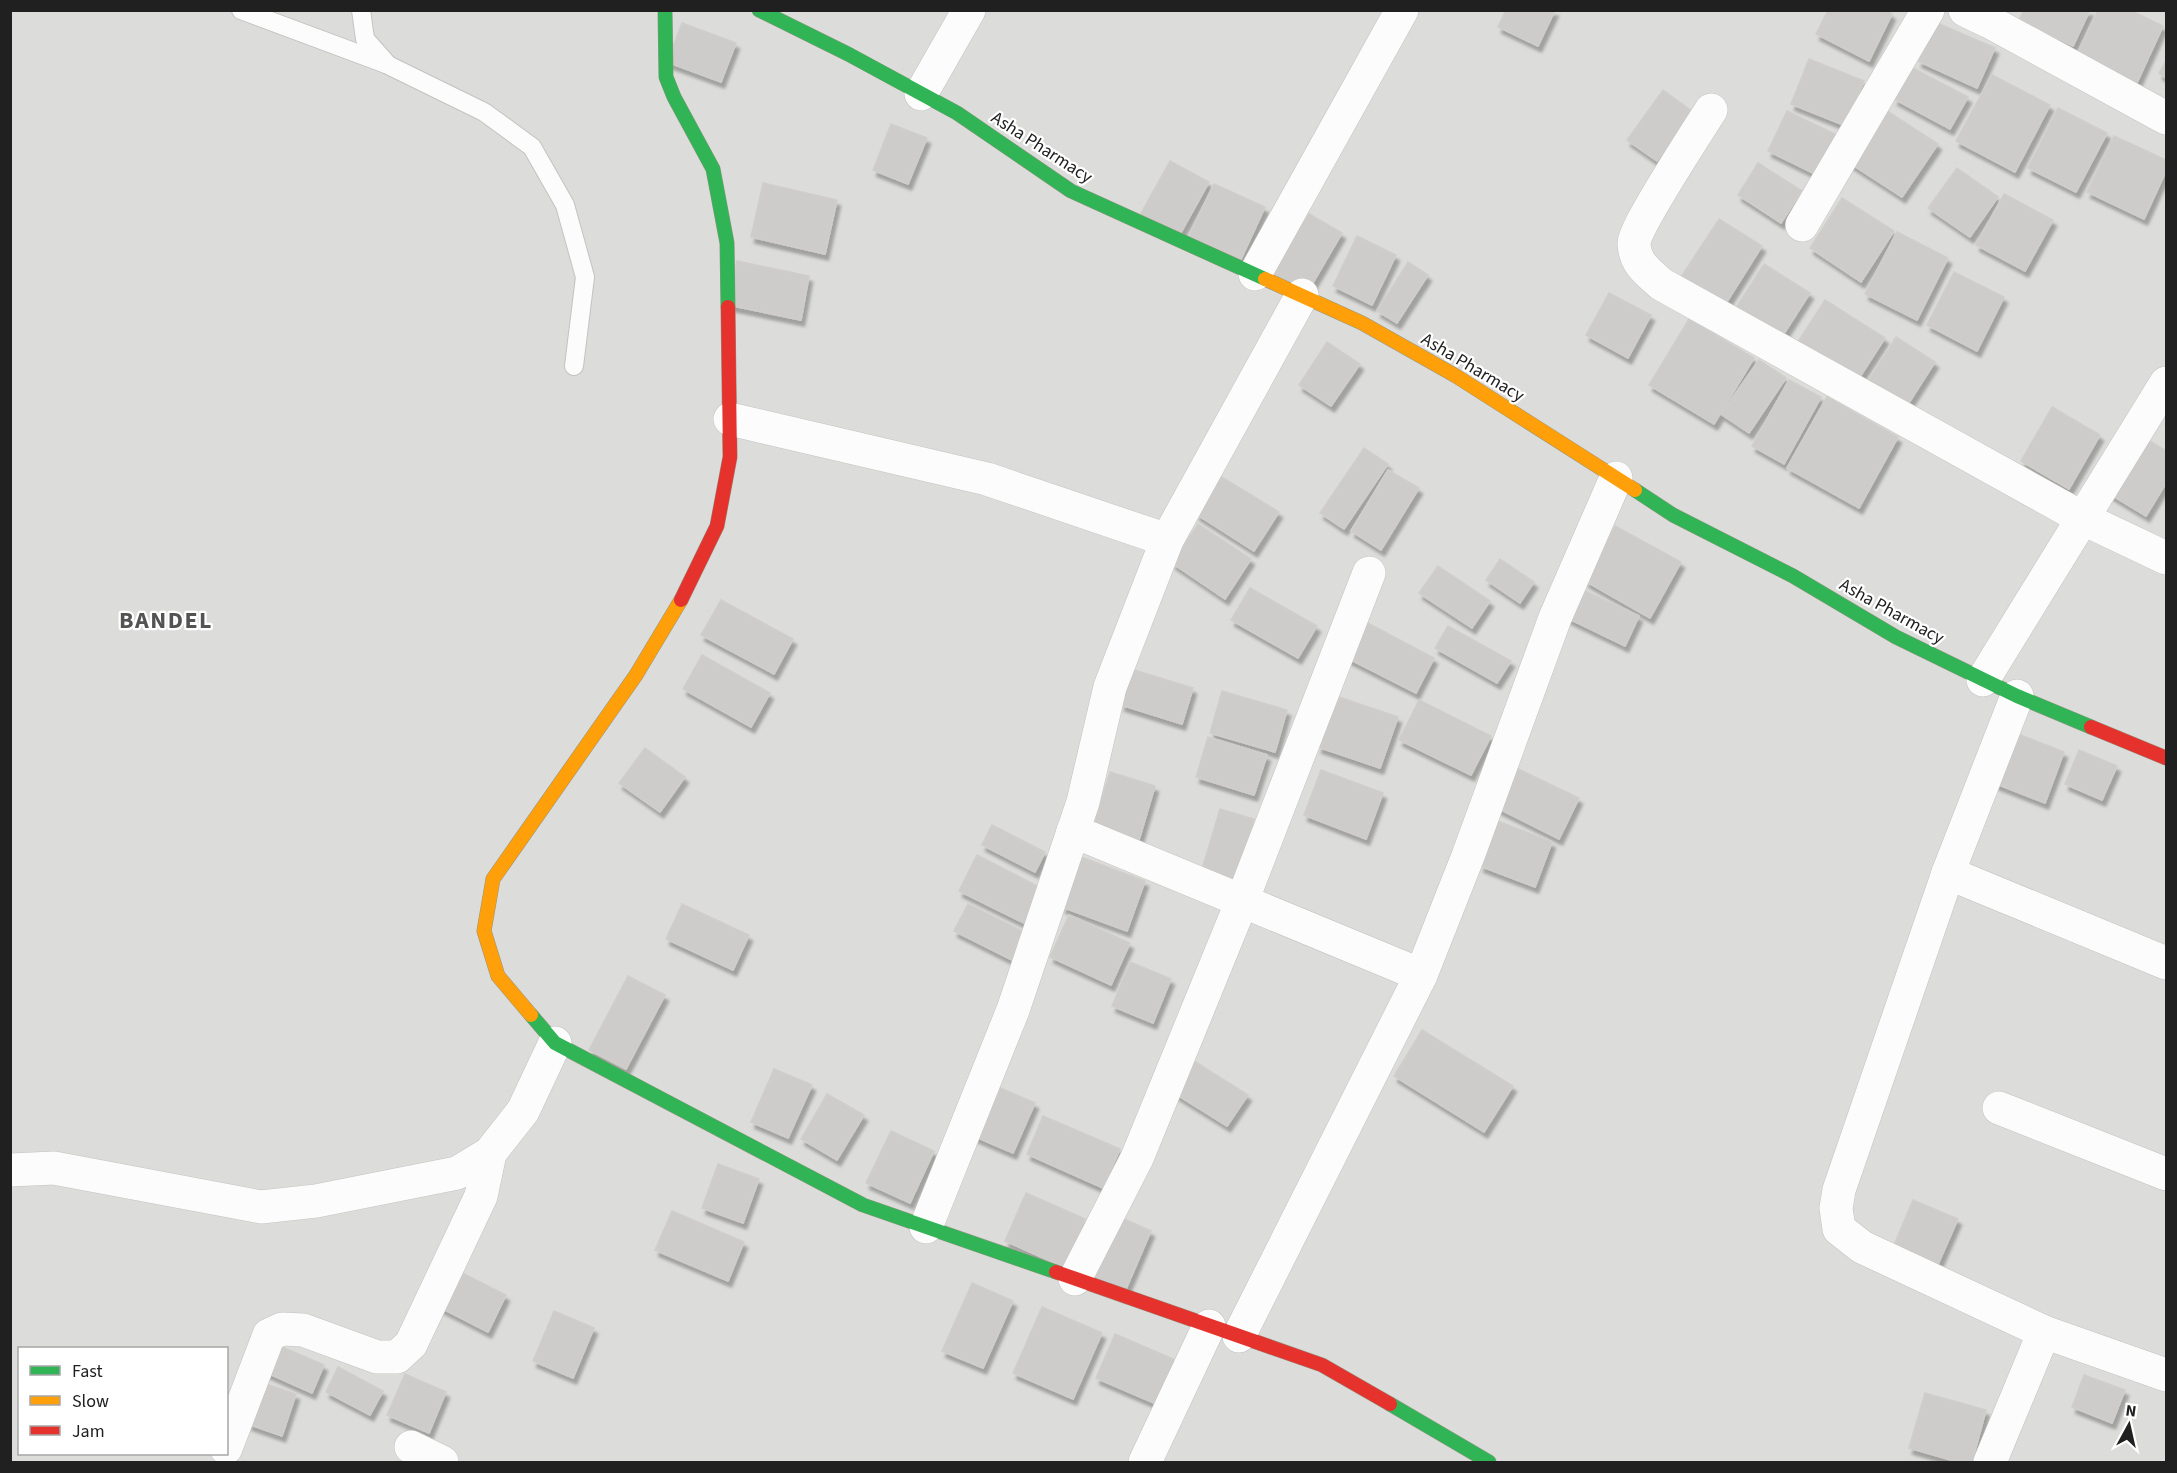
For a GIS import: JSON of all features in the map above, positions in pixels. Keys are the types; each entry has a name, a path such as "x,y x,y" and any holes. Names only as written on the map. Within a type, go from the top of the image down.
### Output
{"street":[{"path":"665,10 666,77 674,97 713,169 727,243 730,456 717,526 687,591 636,675 494,879 484,931 498,975 555,1043 863,1205 1322,1365 1489,1462"},
{"name":"Asha Pharmacy","path":"759,10 848,54 957,113 1071,191 1362,323 1456,376 1673,515 1793,576 1896,637 2017,696 2166,758"},
{"path":"921,94 969,10"},
{"path":"1255,274 1402,10"},
{"path":"1802,225 1928,10"},
{"path":"1965,10 2166,118"},
{"path":"1711,111 1633,240 1637,261 1661,284 2084,519 2166,558"},
{"path":"926,1227 1013,1010 1083,802 1110,687 1167,540 1302,296"},
{"path":"1983,680 2166,383"},
{"path":"729,419 987,479 1167,540"},
{"path":"1145,1462 1224,1331 1421,975 1468,856 1555,618 1616,478"},
{"path":"1075,1279 1137,1158 1242,901 1369,573"},
{"path":"2017,696 1948,873 1839,1191 1836,1208 1839,1229 1863,1247 2044,1332 2166,1375"},
{"path":"1073,831 1421,975"},
{"path":"1948,873 2166,963"},
{"path":"10,1170 54,1168 261,1207 316,1202 457,1173 490,1153 523,1111 555,1043"},
{"path":"1999,1108 2166,1174"},
{"path":"228,1443 269,1335 282,1329 303,1330 377,1357 397,1357 411,1344 481,1196 490,1153"},
{"path":"1990,1462 2044,1332"},
{"path":"411,1447 442,1462"}],"lane":[{"path":"241,10 388,65 484,112 532,147 565,205 585,277 574,366"},
{"path":"361,10 365,39 388,65"}],"shaded area":[{"path":"10,11 2166,11 2166,1462 11,1462"}],"building":[{"path":"1506,10 1555,10 1538,46 1498,27"},
{"path":"1828,10 1886,10 1892,14 1869,61 1816,34"},
{"path":"2024,10 2090,10 2073,46 2019,20"},
{"path":"2098,10 2130,10 2163,26 2135,87 2075,59"},
{"path":"1935,22 1995,48 1977,88 1918,61"},
{"path":"682,23 736,43 721,82 667,62"},
{"path":"1809,59 1864,81 1846,126 1791,104"},
{"path":"2166,61 2166,78 2159,73"},
{"path":"1911,67 1968,97 1950,129 1894,99"},
{"path":"1992,75 2050,105 2015,172 1956,141"},
{"path":"1663,90 1693,112 1657,161 1627,140"},
{"path":"2058,108 2107,133 2076,192 2028,168"},
{"path":"1884,109 1938,144 1902,197 1848,162"},
{"path":"1787,111 1841,137 1821,177 1768,151"},
{"path":"891,124 927,138 908,184 873,170"},
{"path":"2114,136 2166,160 2166,171 2144,219 2087,192"},
{"path":"1170,161 1209,182 1179,236 1140,215"},
{"path":"1758,163 1802,191 1781,223 1738,195"},
{"path":"1957,168 1998,197 1970,237 1928,208"},
{"path":"763,183 837,200 825,254 751,237"},
{"path":"1214,184 1265,207 1241,259 1189,236"},
{"path":"2004,194 2053,220 2025,271 1976,245"},
{"path":"1842,198 1894,231 1861,282 1810,248"},
{"path":"1304,211 1342,233 1307,293 1270,272"},
{"path":"1719,219 1762,246 1723,308 1679,280"},
{"path":"1897,232 1948,258 1917,320 1865,294"},
{"path":"1357,236 1396,255 1372,305 1333,286"},
{"path":"737,261 809,276 801,320 728,305"},
{"path":"1408,262 1428,275 1397,323 1377,311"},
{"path":"1764,264 1810,293 1778,343 1732,314"},
{"path":"1954,272 2004,297 1977,351 1927,325"},
{"path":"1609,293 1651,315 1628,358 1586,335"},
{"path":"1825,300 1885,338 1854,386 1794,348"},
{"path":"1689,319 1754,358 1714,424 1649,385"},
{"path":"1896,337 1935,362 1905,409 1866,384"},
{"path":"1327,342 1360,364 1331,406 1299,385"},
{"path":"1759,360 1786,378 1749,433 1721,414"},
{"path":"1789,380 1821,397 1784,464 1752,446"},
{"path":"1827,397 1898,437 1859,508 1787,468"},
{"path":"2052,407 2100,435 2069,489 2021,461"},
{"path":"2139,434 2166,451 2166,483 2146,516 2103,490"},
{"path":"1364,448 1388,464 1344,529 1320,513"},
{"path":"1388,470 1419,488 1381,550 1351,531"},
{"path":"1220,476 1279,512 1254,551 1196,514"},
{"path":"1198,524 1251,559 1225,599 1172,563"},
{"path":"1615,526 1681,562 1650,618 1585,581"},
{"path":"1500,559 1534,582 1520,603 1486,580"},
{"path":"1438,566 1490,601 1472,628 1419,593"},
{"path":"1250,588 1317,626 1298,658 1231,620"},
{"path":"1581,589 1639,616 1625,646 1567,618"},
{"path":"721,600 793,639 774,674 701,635"},
{"path":"1360,619 1434,658 1416,693 1341,655"},
{"path":"1448,626 1511,661 1497,683 1435,648"},
{"path":"702,655 770,693 751,727 683,689"},
{"path":"1131,669 1193,688 1182,724 1121,705"},
{"path":"1222,691 1287,710 1275,752 1210,733"},
{"path":"1336,696 1398,717 1380,768 1318,747"},
{"path":"1419,700 1491,736 1471,775 1399,740"},
{"path":"2013,732 2064,752 2045,803 1994,783"},
{"path":"1208,737 1267,755 1254,795 1196,777"},
{"path":"645,748 685,777 660,812 619,783"},
{"path":"2079,750 2117,766 2102,800 2065,784"},
{"path":"1514,767 1579,798 1559,839 1495,807"},
{"path":"1321,770 1383,793 1366,839 1304,815"},
{"path":"1110,772 1155,786 1139,840 1093,826"},
{"path":"1220,809 1254,819 1236,880 1202,869"},
{"path":"1498,821 1552,842 1535,887 1480,866"},
{"path":"992,825 1045,852 1035,872 982,845"},
{"path":"977,855 1047,891 1030,926 959,891"},
{"path":"1081,857 1145,881 1127,931 1062,907"},
{"path":"682,904 749,935 733,970 666,939"},
{"path":"968,904 1032,936 1018,963 954,931"},
{"path":"1069,915 1130,943 1111,985 1050,957"},
{"path":"1130,962 1171,979 1153,1023 1112,1006"},
{"path":"628,976 665,995 626,1069 589,1050"},
{"path":"1422,1030 1513,1086 1484,1132 1394,1076"},
{"path":"1186,1056 1248,1095 1227,1126 1166,1088"},
{"path":"774,1069 812,1085 788,1138 751,1122"},
{"path":"991,1084 1035,1103 1013,1153 969,1134"},
{"path":"827,1094 864,1115 837,1160 801,1139"},
{"path":"1043,1116 1120,1149 1103,1188 1027,1154"},
{"path":"891,1131 934,1151 910,1203 866,1183"},
{"path":"718,1164 759,1179 743,1223 702,1208"},
{"path":"1026,1193 1085,1219 1064,1267 1005,1241"},
{"path":"1913,1200 1958,1219 1935,1271 1891,1252"},
{"path":"672,1211 744,1242 728,1281 655,1250"},
{"path":"1113,1214 1151,1231 1123,1296 1084,1279"},
{"path":"456,1270 506,1295 488,1332 437,1306"},
{"path":"972,1283 1013,1301 983,1368 942,1351"},
{"path":"1042,1307 1102,1333 1073,1399 1013,1373"},
{"path":"554,1311 594,1328 573,1378 533,1361"},
{"path":"1115,1334 1180,1362 1161,1406 1096,1378"},
{"path":"275,1344 324,1365 312,1393 263,1371"},
{"path":"338,1367 383,1391 370,1415 326,1392"},
{"path":"405,1374 446,1392 429,1433 387,1415"},
{"path":"2084,1375 2125,1390 2112,1423 2072,1407"},
{"path":"263,1383 296,1394 282,1436 248,1424"},
{"path":"1925,1393 1986,1410 1972,1462 1958,1462 1909,1448"}],"traffic: fast":[{"path":"665,10 666,77 674,97 713,169 727,243 728,307"},
{"path":"759,10 848,54 957,113 1071,191 1265,279"},
{"path":"1635,490 1673,515 1793,576 1896,637 2017,696 2091,727"},
{"path":"531,1015 555,1043 863,1205 1056,1272"},
{"path":"1390,1404 1489,1462"}],"traffic: slow":[{"path":"1265,279 1362,323 1456,376 1635,490"},
{"path":"531,1015 498,976 484,931 493,879 636,675 681,600"}],"traffic: jam":[{"path":"681,600 717,526 730,457 728,307"},
{"path":"2091,727 2166,758"},
{"path":"1056,1272 1322,1365 1390,1404"}],"district":[{"name":"BANDEL","path":"166,620"}]}
